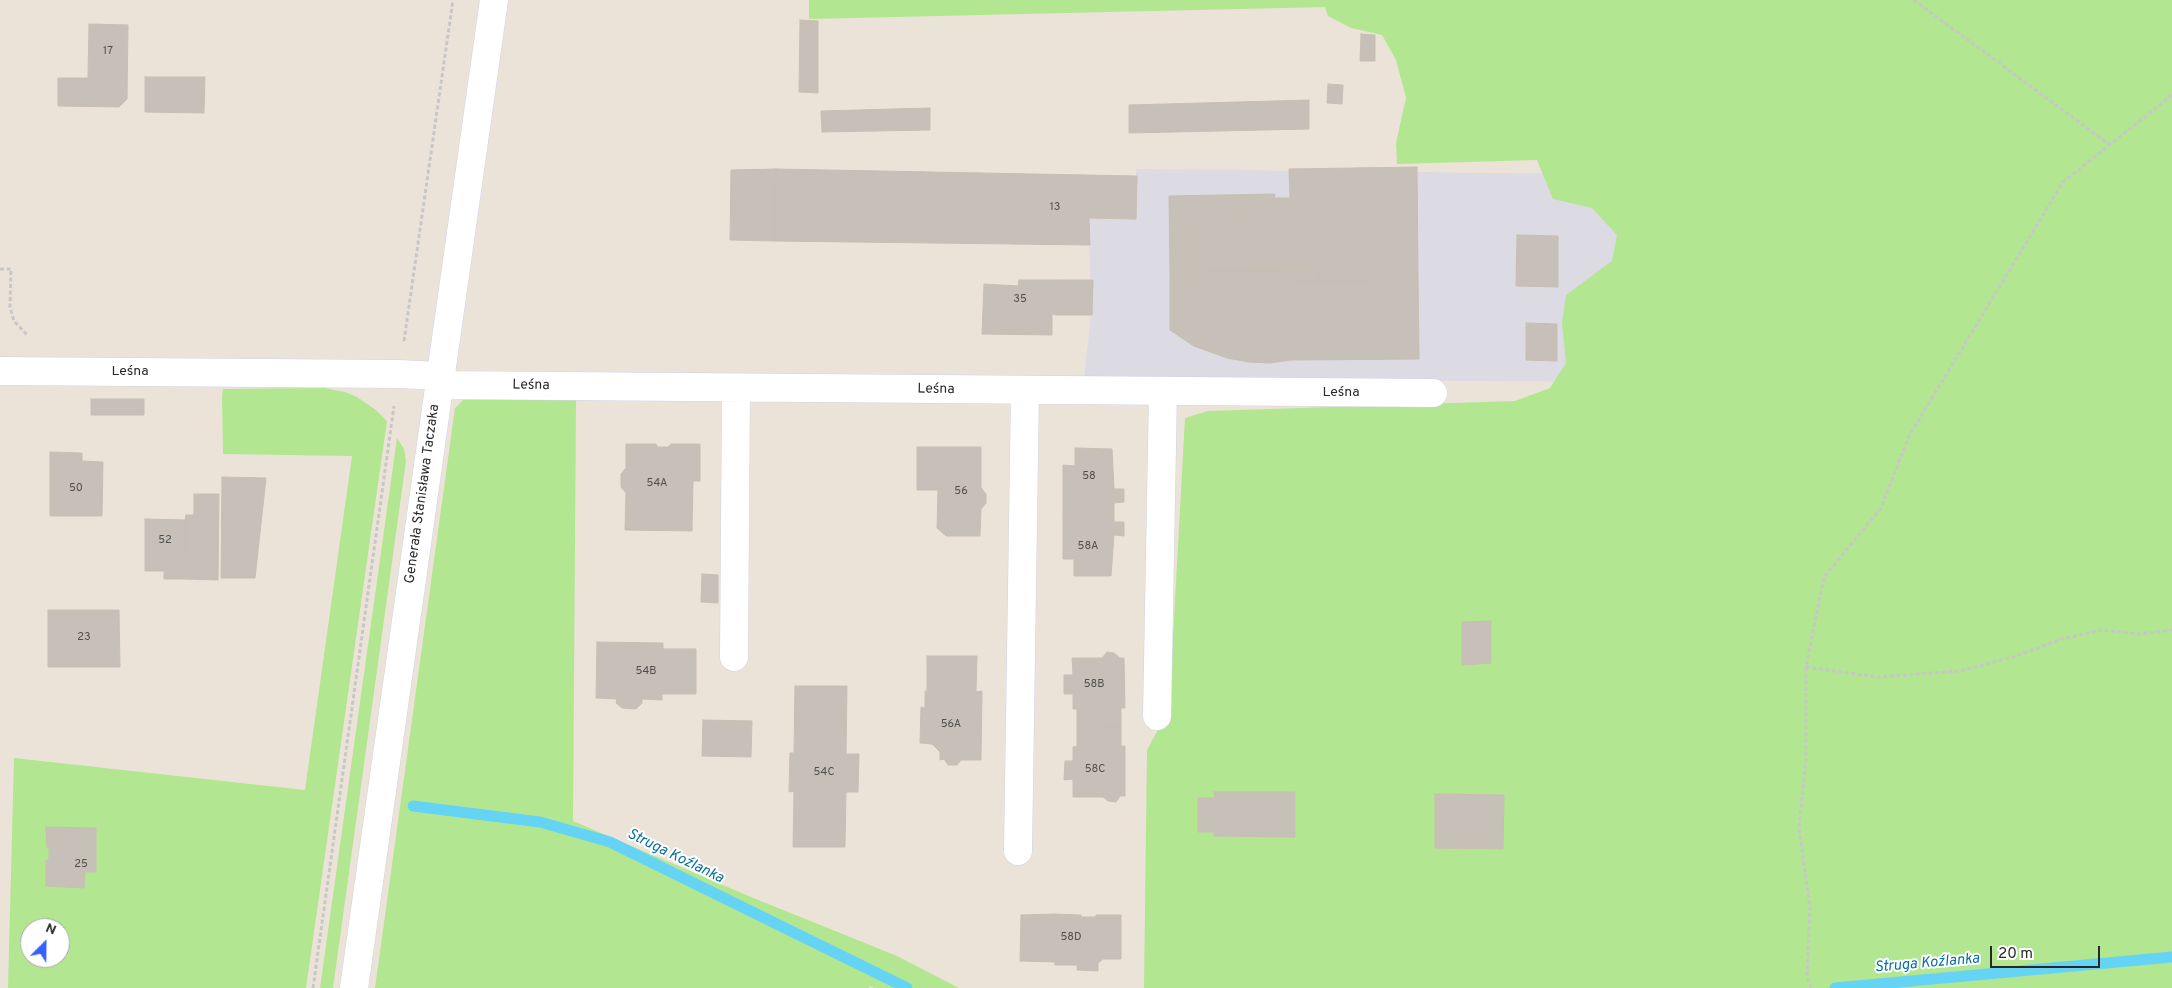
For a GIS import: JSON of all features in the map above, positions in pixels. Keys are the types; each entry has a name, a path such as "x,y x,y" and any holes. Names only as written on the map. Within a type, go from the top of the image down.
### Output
{"street":[{"name":"Generała Stanisława Taczaka","path":"354,988 494,0"},
{"name":"Leśna","path":"0,371 399,374 439,380 736,388 1433,393"},
{"path":"734,657 736,388"},
{"path":"1018,852 1025,391"},
{"path":"1156,716 1163,392"}],"path":[{"path":"314,988 453,0"},
{"path":"1914,0 2110,145"},
{"path":"1811,988 1807,975 1810,908 1799,828 1806,759 1806,667 1824,577 1881,508 1910,436 2063,182 2172,95"},
{"path":"1806,667 1878,677 1960,671 2013,657 2062,639 2102,630 2140,634 2172,630"}],"shaded area":[{"path":"1136,169 2049,179 1872,384 1084,378 1091,316 1089,218 1136,219"}],"green space":[{"path":"809,0 2172,0 2172,988 1144,988 1147,750 1169,709 1185,418 1208,411 1515,401 1550,388 1566,363 1562,323 1566,295 1612,261 1617,235 1592,208 1553,199 1537,160 1397,164 1396,143 1406,98 1396,60 1382,35 1351,28 1328,16 1325,7 809,19"},
{"path":"324,388 345,392 357,397 376,410 387,421 306,988 8,988 14,758 305,790 352,456 223,454 223,389"},
{"path":"473,397 576,400 573,821 751,897 897,956 959,988 874,988 869,986 869,988 375,988 455,408 464,399"},
{"path":"397,438 404,449 406,461 333,988 320,988"}],"building":[{"path":"800,20 818,21 818,93 799,92"},
{"path":"89,24 128,25 127,99 119,107 58,106 58,78 88,78"},
{"path":"1361,34 1375,35 1375,61 1360,61"},
{"path":"145,77 205,77 204,113 145,112"},
{"path":"1328,84 1343,85 1342,104 1327,103"},
{"path":"1309,100 1309,129 1129,133 1129,105"},
{"path":"930,108 930,130 822,132 821,111"},
{"path":"1417,167 1418,280 1319,281 1318,270 1170,272 1169,196 1275,194 1274,198 1290,198 1289,169"},
{"path":"776,169 1137,176 1136,219 1089,218 1090,245 774,241"},
{"path":"776,169 774,241 730,240 731,170"},
{"path":"1517,235 1558,236 1558,287 1516,286"},
{"path":"1318,270 1319,281 1291,281 1291,360 1270,363 1227,358 1194,346 1170,330 1170,272"},
{"path":"1019,280 1057,280 1057,315 1052,314 1052,335 982,334 984,284 1018,286"},
{"path":"1057,280 1093,280 1092,315 1057,315"},
{"path":"1418,280 1419,359 1291,360 1291,281"},
{"path":"1526,323 1557,324 1557,361 1526,360"},
{"path":"91,399 144,399 144,415 91,415"},
{"path":"626,444 656,444 657,447 668,447 671,444 700,444 700,481 693,481 692,531 625,530 626,493 621,487 621,474 626,468"},
{"path":"917,447 981,447 981,488 986,494 986,503 981,509 980,536 946,536 937,528 938,490 917,490"},
{"path":"1075,448 1112,449 1114,489 1124,489 1124,502 1114,503 1114,513 1063,513 1063,465 1075,466"},
{"path":"50,452 82,453 82,461 103,462 102,516 50,516"},
{"path":"222,477 266,478 255,578 221,578"},
{"path":"194,494 219,494 218,580 184,579 185,520 186,515 194,515"},
{"path":"1063,513 1114,513 1114,522 1124,522 1124,536 1114,535 1111,576 1074,576 1074,559 1063,559"},
{"path":"145,519 185,520 184,579 164,579 164,571 145,571"},
{"path":"702,574 718,575 718,603 701,602"},
{"path":"48,610 119,610 120,667 48,667"},
{"path":"1491,621 1491,663 1462,665 1462,622"},
{"path":"597,642 663,643 663,649 696,649 696,694 662,694 662,700 642,699 642,703 636,709 622,708 616,703 617,699 596,698"},
{"path":"1107,652 1124,658 1125,708 1121,708 1121,727 1077,728 1077,709 1073,709 1073,694 1064,694 1064,675 1073,675 1072,658 1102,658"},
{"path":"927,656 977,656 976,692 982,691 981,760 961,760 957,765 948,765 944,759 940,760 940,752 932,744 920,743 921,707 925,708 925,691 927,691"},
{"path":"795,686 847,686 846,754 859,754 858,792 846,792 845,847 793,847 794,791 789,792 790,753 794,753"},
{"path":"703,720 752,721 751,757 702,756"},
{"path":"1121,727 1121,746 1125,746 1125,796 1120,796 1116,802 1108,801 1103,797 1073,797 1073,779 1064,780 1065,761 1073,761 1073,747 1077,746 1077,728"},
{"path":"1214,792 1295,792 1295,837 1214,836 1214,832 1198,832 1198,798 1215,798"},
{"path":"1435,794 1504,795 1503,849 1435,848"},
{"path":"46,827 96,828 96,872 85,872 84,888 46,886 46,860 49,860 49,848 47,847"},
{"path":"1021,915 1081,915 1081,917 1121,915 1121,959 1103,959 1098,963 1098,971 1077,970 1077,965 1055,965 1055,962 1020,961"}],"waterway":[{"name":"Struga Koźlanka","path":"413,806 540,822 610,842 907,988"},
{"name":"Struga Koźlanka","path":"1835,988 2172,957"}]}
